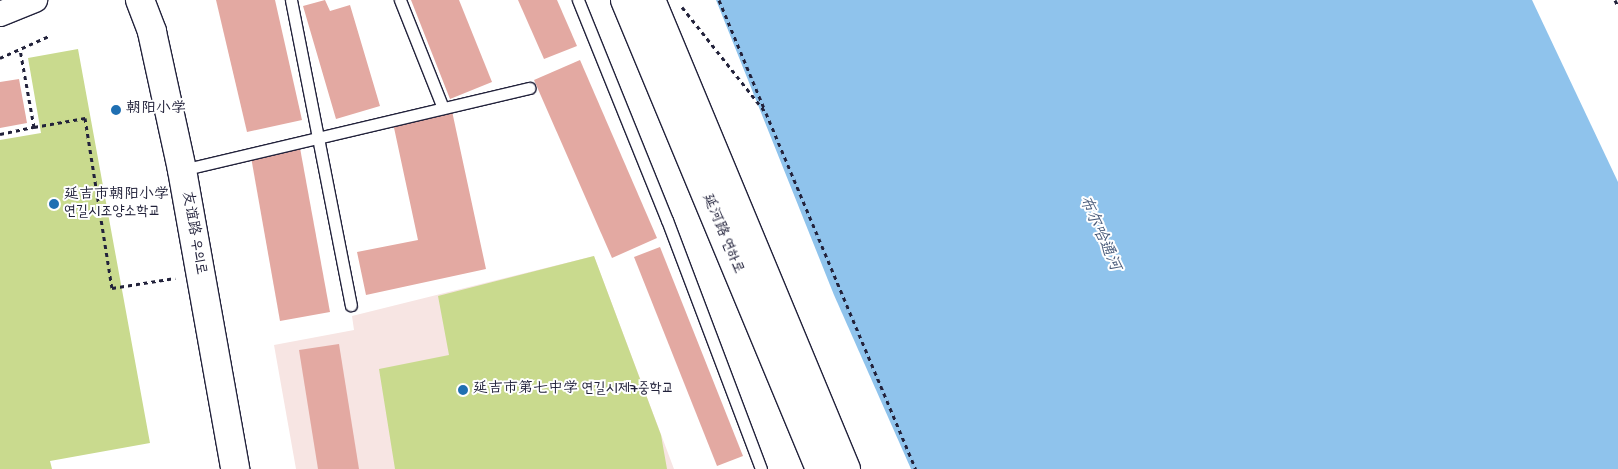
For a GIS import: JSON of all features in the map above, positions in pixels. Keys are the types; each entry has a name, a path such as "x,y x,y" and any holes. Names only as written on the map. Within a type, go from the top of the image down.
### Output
{"main road":[{"name":"友谊路 우의로","path":"140,0 156,49 182,170 235,469"},
{"name":"延河路 연하로","path":"625,0 820,469"},
{"name":"延河路 연하로","path":"651,0 846,469"}],"street":[{"path":"0,14 34,0"}],"lane":[{"path":"290,0 320,138 351,306"},
{"path":"400,0 442,108"},
{"path":"578,0 667,220 761,469"},
{"path":"182,170 529,88"}],"path":[{"path":"677,0 766,113"},
{"path":"719,0 916,469"},
{"path":"1615,0 1618,6"},
{"path":"0,58 49,36"},
{"path":"20,49 34,127"},
{"path":"0,134 84,118 112,288 201,274"}],"shaded area":[{"name":"延吉市第七中学 연길시제7중학교","path":"594,256 674,469 296,469 274,345 354,330 352,316"}],"green space":[{"name":"延吉市朝阳小学 연길시조양소학교","path":"78,49 150,443 50,461 52,469 0,469 0,140 41,133 28,58"},
{"name":"延吉市第七中学 연길시제7중학교","path":"594,256 661,435 667,469 395,469 379,369 449,355 438,296"}],"water":[{"name":"布尔哈通河","path":"716,0 1532,0 1618,182 1618,469 911,469 834,295"}],"building":[{"path":"216,0 275,0 302,120 247,132"},
{"path":"325,0 330,11 350,5 380,106 336,119 303,6"},
{"path":"411,0 459,0 492,82 450,99"},
{"path":"518,0 557,0 577,46 544,59"},
{"path":"580,60 657,238 612,258 534,80"},
{"path":"19,79 27,123 0,128 0,82"},
{"path":"452,111 486,269 366,295 357,252 418,240 393,123"},
{"path":"300,148 330,312 280,321 251,157"},
{"path":"660,247 743,456 717,466 634,257"},
{"path":"339,344 359,469 318,469 299,350"}],"place":[{"name":"朝阳小学","path":"116,110"},
{"name":"延吉市朝阳小学 연길시조양소학교","path":"54,204"},
{"name":"延吉市第七中学 연길시제7중학교","path":"463,390"}]}
